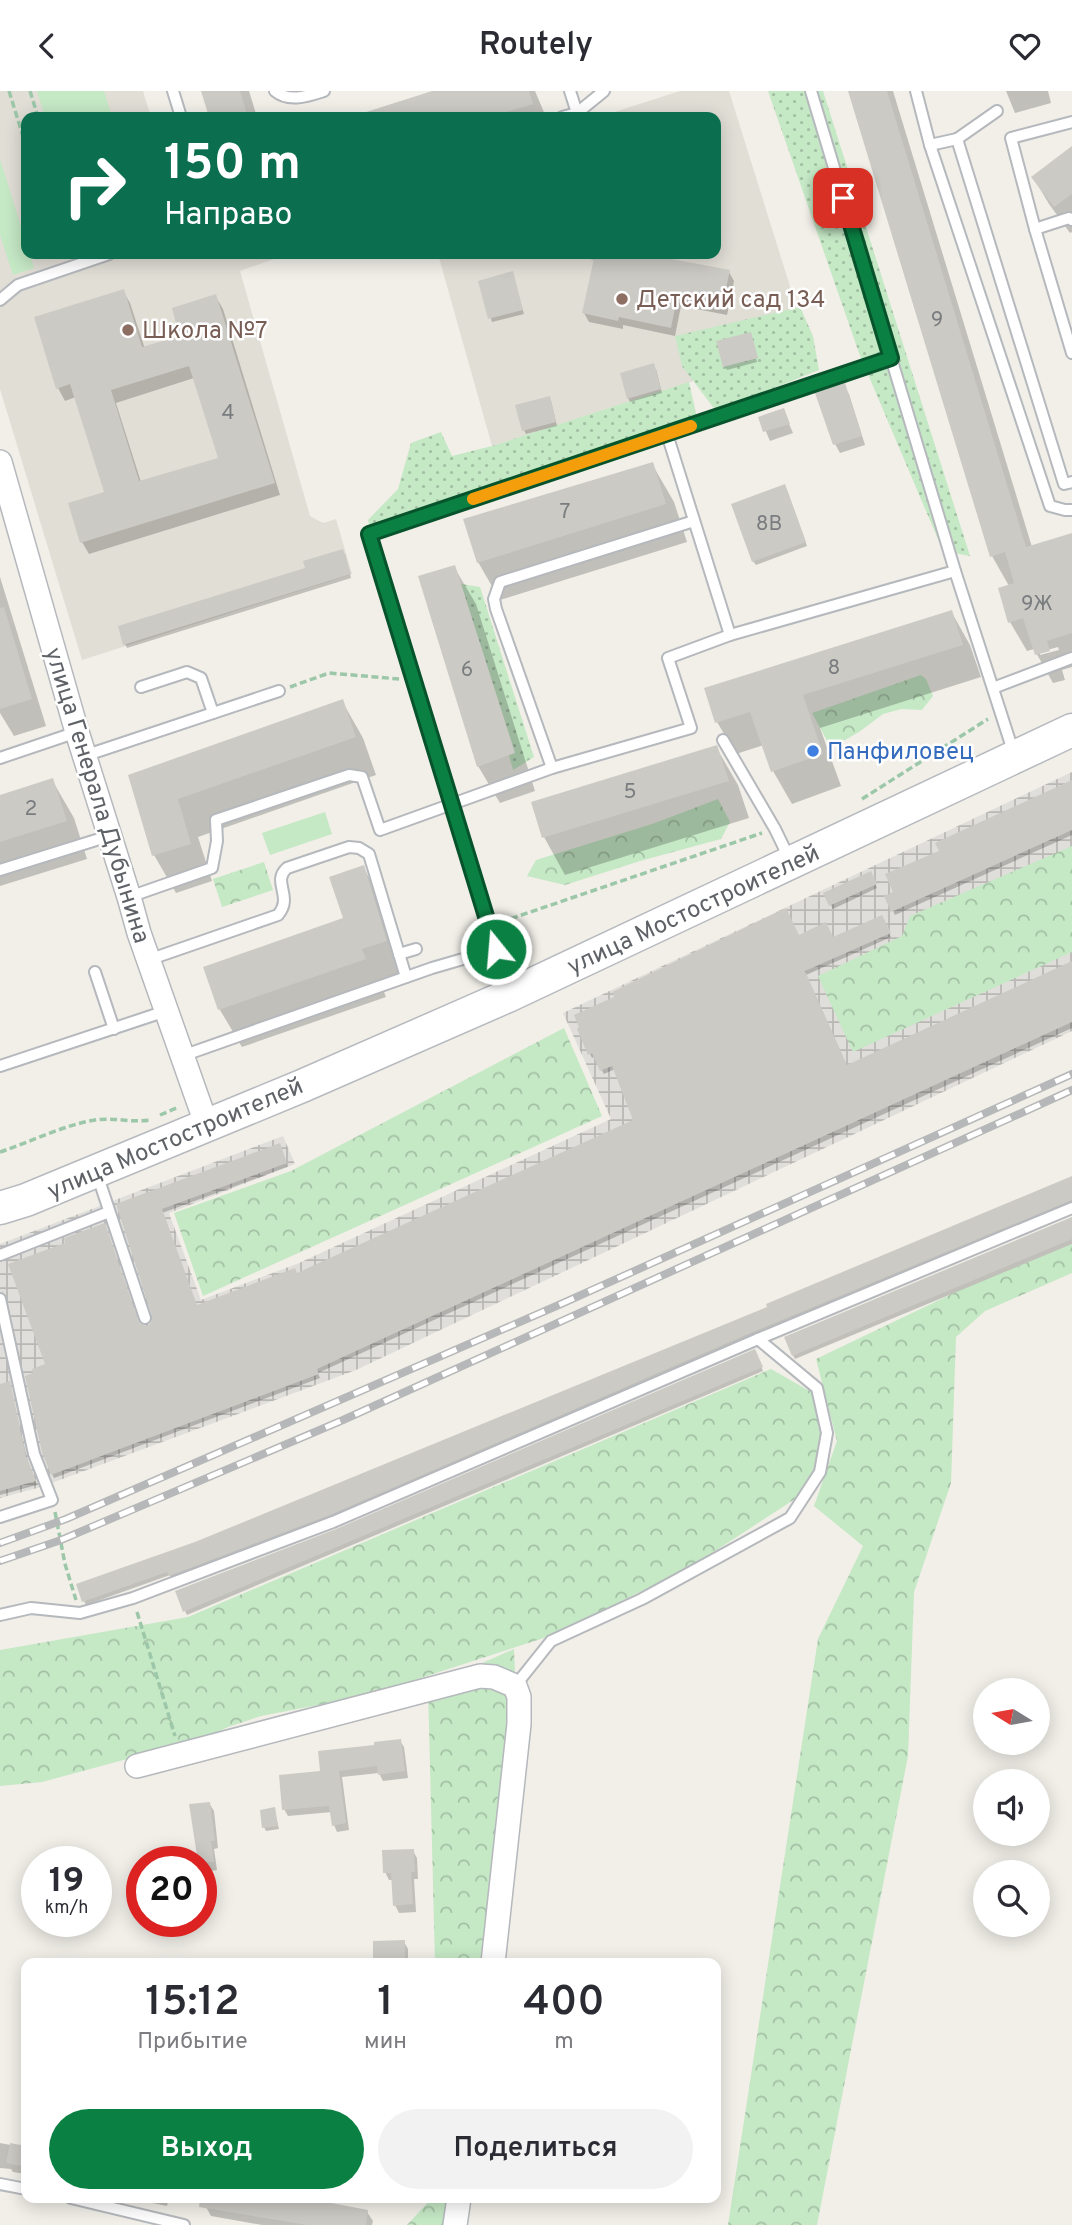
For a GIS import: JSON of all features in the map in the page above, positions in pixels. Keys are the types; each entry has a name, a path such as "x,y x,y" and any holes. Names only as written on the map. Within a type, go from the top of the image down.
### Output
{"main road":[{"name":"улица Мостостроителей","path":"0,1208 96,1171 202,1112 510,995 1072,730"}],"street":[{"name":"улица Генерала Дубынина","path":"0,461 84,756 148,960 202,1112"},
{"path":"137,1766 480,1676 494,1677 515,1686 519,1697 519,1724 494,1958"},
{"path":"455,2225 458,2203"}],"lane":[{"path":"173,91 179,112"},
{"path":"275,91 281,97 301,98 324,91"},
{"path":"570,91 577,112"},
{"path":"578,112 604,91"},
{"path":"811,91 955,571 1015,757"},
{"path":"916,91 930,145 1050,506 1072,510"},
{"path":"930,145 957,139 997,111"},
{"path":"1072,122 1011,138 1072,353"},
{"path":"957,139 1064,484 1072,482"},
{"path":"1035,229 1069,218 1072,220"},
{"path":"0,300 18,285 94,259"},
{"path":"510,995 369,534 891,358"},
{"path":"667,434 730,635"},
{"path":"552,768 496,609 494,599 500,582 694,521"},
{"path":"129,897 212,868 217,841 216,820 349,775 362,777 380,830 552,768 691,728 668,658 730,635 955,571"},
{"path":"993,688 1072,658"},
{"path":"141,687 187,672 201,678 213,713"},
{"path":"84,756 279,691"},
{"path":"0,758 77,732"},
{"path":"723,740 792,862"},
{"path":"0,870 109,836"},
{"path":"148,960 278,915 284,908 285,897 281,873 287,868 349,847 359,848 369,854 406,977"},
{"path":"399,954 416,949"},
{"path":"182,1056 463,959"},
{"path":"95,972 114,1028"},
{"path":"0,1066 166,1011"},
{"path":"96,1171 145,1318"},
{"path":"0,1615 31,1608 80,1613 133,1598 334,1522 1072,1207"},
{"path":"0,1255 109,1212"},
{"path":"0,1299 34,1454 52,1500 0,1517"},
{"path":"515,1686 551,1641 642,1599 790,1518 820,1472 827,1433 817,1388 758,1339"},
{"path":"0,2184 21,2188"},
{"path":"92,2203 184,2225"}],"path":[{"path":"9,91 21,130"},
{"path":"30,91 36,112"},
{"path":"279,691 329,673 414,680"},
{"path":"861,800 1000,711"},
{"path":"489,926 775,829"},
{"path":"0,1152 92,1120 113,1118 137,1122 202,1112"},
{"path":"52,1500 65,1564 80,1613"},
{"path":"133,1598 181,1754"}],"shaded area":[{"name":"Школа №7","path":"0,91 143,91 149,112 21,112 21,259 274,259 240,271 310,516 323,523 336,519 352,574 82,660 0,389"},
{"name":"Детский сад 134","path":"680,91 729,91 808,344 492,446 439,259 721,259 721,112 615,112"},
{"path":"1072,772 1072,1031 356,1370 41,1487 0,1498 0,1244 283,1136 295,1164 169,1213 201,1300 299,1263 611,1119 563,1013"}],"green space":[{"path":"37,91 104,91 110,112 43,112"},
{"path":"768,91 823,91 970,556 943,551 859,353"},
{"path":"0,159 21,227 21,259 31,259 34,268 13,275 0,235"},
{"path":"800,307 813,336 819,370 716,411 682,366 675,336"},
{"path":"689,382 697,418 371,532 368,520 398,489 411,443 441,432 452,456 492,446"},
{"path":"461,584 480,587 534,757 513,770"},
{"path":"921,675 926,679 933,696 922,710 901,709 883,714 831,748 812,713"},
{"path":"718,799 730,822 721,839 565,885 527,876 536,860 652,824"},
{"path":"325,812 332,834 270,855 262,833"},
{"path":"1072,846 1072,952 853,1052 818,976 902,936 910,916"},
{"path":"264,862 273,890 222,907 213,879"},
{"path":"564,1028 602,1116 203,1296 174,1213 291,1171"},
{"path":"1072,1244 1072,1273 985,1311 956,1337 951,1483 914,1592 908,1756 817,2225 728,2225 818,1639 863,1546 814,1506 837,1441 816,1359 956,1292"},
{"path":"771,1369 820,1397 821,1482 689,1568 550,1636 365,1696 261,1716 205,1738 42,1782 0,1786 0,1650 188,1617"},
{"path":"514,1649 516,1699 490,1958 435,1958 428,1687"},
{"path":"427,2203 464,2203 462,2225 407,2225"}],"building":[{"path":"201,91 240,91 246,112 207,112"},
{"path":"432,91 529,91 533,104 507,112 366,112"},
{"path":"848,91 887,91 1026,547 1072,533 1072,633 1047,641 1050,651 1035,655 1023,618 1008,623 998,588 1014,583 1005,552 990,557"},
{"path":"1072,146 1072,194 1054,207 1031,177"},
{"path":"594,259 672,259 730,270 722,307 677,298 671,328 619,317 618,321 582,313"},
{"path":"513,271 523,310 488,319 478,281"},
{"path":"124,289 142,347 179,336 172,308 216,294 275,483 80,543 68,503 104,492 70,384 56,389 34,317","holes":["189,366 218,458 139,481 111,390"]},
{"path":"751,332 758,358 723,367 716,341"},
{"path":"654,363 661,389 627,399 620,373"},
{"path":"845,383 862,436 833,445 815,393"},
{"path":"550,396 556,422 522,431 515,405"},
{"path":"784,408 790,424 763,432 758,417"},
{"path":"653,462 666,504 477,563 463,519"},
{"path":"785,484 806,542 752,562 731,504"},
{"path":"343,549 351,574 123,645 118,626 305,568 303,561"},
{"path":"455,565 515,753 477,767 418,576"},
{"path":"4,607 32,699 0,709 0,608"},
{"path":"952,610 963,645 803,695 823,754 771,772 750,712 715,723 704,688"},
{"path":"343,699 356,737 178,799 191,844 152,856 128,775"},
{"path":"717,745 729,781 542,838 531,802"},
{"path":"53,778 67,821 0,842 0,795"},
{"path":"1072,780 1072,830 891,912 884,896 893,892 885,874 939,851 935,843"},
{"path":"364,865 387,941 362,949 366,959 218,1010 203,967 343,918 329,877"},
{"path":"871,871 877,884 829,906 823,893"},
{"path":"786,908 799,935 826,922 833,937 882,915 891,933 805,971 847,1065 1072,961 1072,1022 317,1369 319,1374 51,1475 42,1452 25,1376 33,1373 32,1369 45,1364 8,1264 65,1243 64,1238 105,1223 138,1320 140,1324 147,1326 151,1323 152,1316 116,1204 280,1143 287,1163 162,1209 197,1305 295,1268 297,1273 633,1120 612,1066 600,1071 592,1053 588,1055 574,1015 614,997 612,992"},
{"path":"1072,1176 1072,1200 748,1334 330,1515 169,1576 167,1572 82,1602 76,1584 195,1542 767,1307 766,1304"},
{"path":"1072,1217 1072,1239 792,1356 784,1337"},
{"path":"755,1349 763,1367 183,1612 175,1591 336,1529"},
{"path":"10,1381 26,1456 36,1481 0,1491 0,1384"},
{"path":"401,1739 405,1771 378,1775 377,1766 339,1771 346,1823 332,1826 329,1806 282,1810 279,1775 320,1771 318,1751"},
{"path":"210,1802 215,1841 211,1841 212,1846 196,1846 189,1804"},
{"path":"275,1807 278,1826 262,1828 260,1810"},
{"path":"414,1849 415,1872 411,1872 413,1904 393,1906 391,1873 383,1873 382,1850"},
{"path":"405,1940 405,1958 373,1958 373,1941"},
{"path":"10,2143 21,2145 21,2166 6,2163"},
{"path":"199,2203 331,2203 368,2210 366,2225 307,2225 199,2207"}],"railway":[{"path":"0,1543 66,1519 561,1304 1072,1074"},
{"path":"0,1561 61,1540 343,1420 1072,1090"}],"slow traffic":[{"path":"473,499 691,426"}],"place":[{"name":"Детский сад 134","path":"622,299"},
{"name":"Школа №7","path":"128,330"},
{"name":"Панфиловец","path":"813,751"}],"route":[{"path":"496,949 369,534 891,358 843,198"}]}
